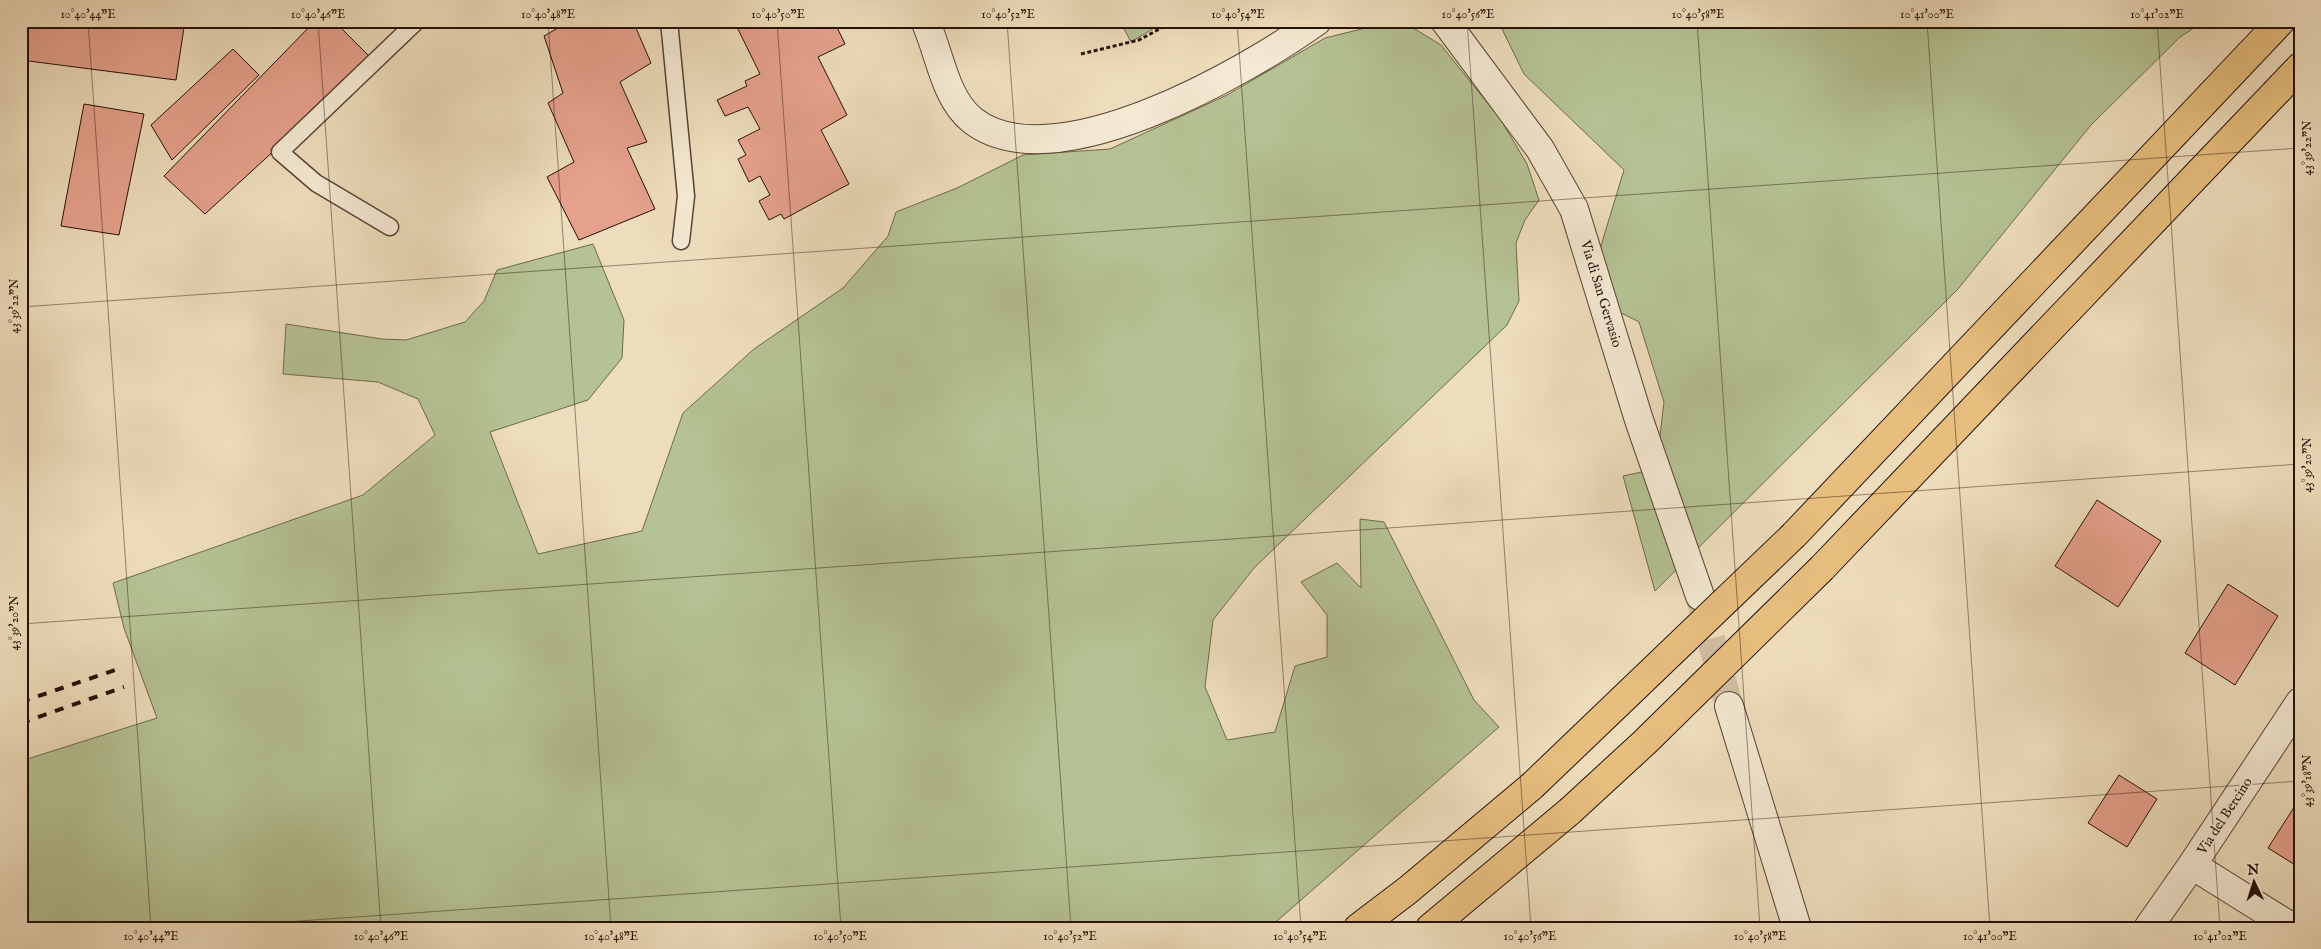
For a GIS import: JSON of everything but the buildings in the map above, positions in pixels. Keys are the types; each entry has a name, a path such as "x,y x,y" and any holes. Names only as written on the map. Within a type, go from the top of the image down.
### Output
{"highway":[{"path":"1358,928 1408,890 1532,786 1794,535 2281,21"},
{"path":"1430,928 1570,811 1645,742 1822,568 2300,67"}],"street":[{"path":"925,21 947,82 958,102 972,119 1002,135 1027,139 1064,138 1092,133 1172,104 1222,80 1283,46 1317,21"},
{"name":"Via di San Gervasio","path":"1445,21 1540,149 1574,209 1639,420 1700,596"},
{"name":"Via del Bercino","path":"2148,928 2300,702"},
{"path":"1729,706 1797,928"},
{"path":"2192,865 2293,928"}],"lane":[{"path":"390,227 316,183 280,152 417,21"},
{"path":"668,21 686,196 681,241"}],"path":[{"path":"1081,54 1139,40 1174,21"}],"green space":[{"path":"1120,21 1166,21 1131,42"},
{"path":"1507,21 2205,21 2180,37 2091,125 1958,289 1655,591 1623,476 1656,469 1664,402 1639,322 1586,295 1624,170 1524,74 1501,27"},
{"path":"1405,23 1441,45 1501,120 1527,164 1539,200 1525,220 1516,243 1519,301 1507,325 1254,568 1213,620 1205,687 1227,740 1275,732 1295,666 1327,657 1327,615 1301,582 1337,563 1361,588 1360,519 1384,522 1474,700 1499,727 1269,928 21,928 21,761 157,718 124,628 113,583 363,495 435,435 418,399 378,382 283,374 286,324 382,339 406,340 465,322 484,301 497,270 593,244 624,320 622,358 588,400 490,432 538,554 642,531 683,413 754,349 843,288 888,236 896,212 957,188 1023,155 1110,149 1227,95 1325,38 1382,24"}],"tunnel":[{"path":"1700,598 1729,706"}],"railway":[{"path":"21,702 121,668"},
{"path":"21,723 124,687"}]}
